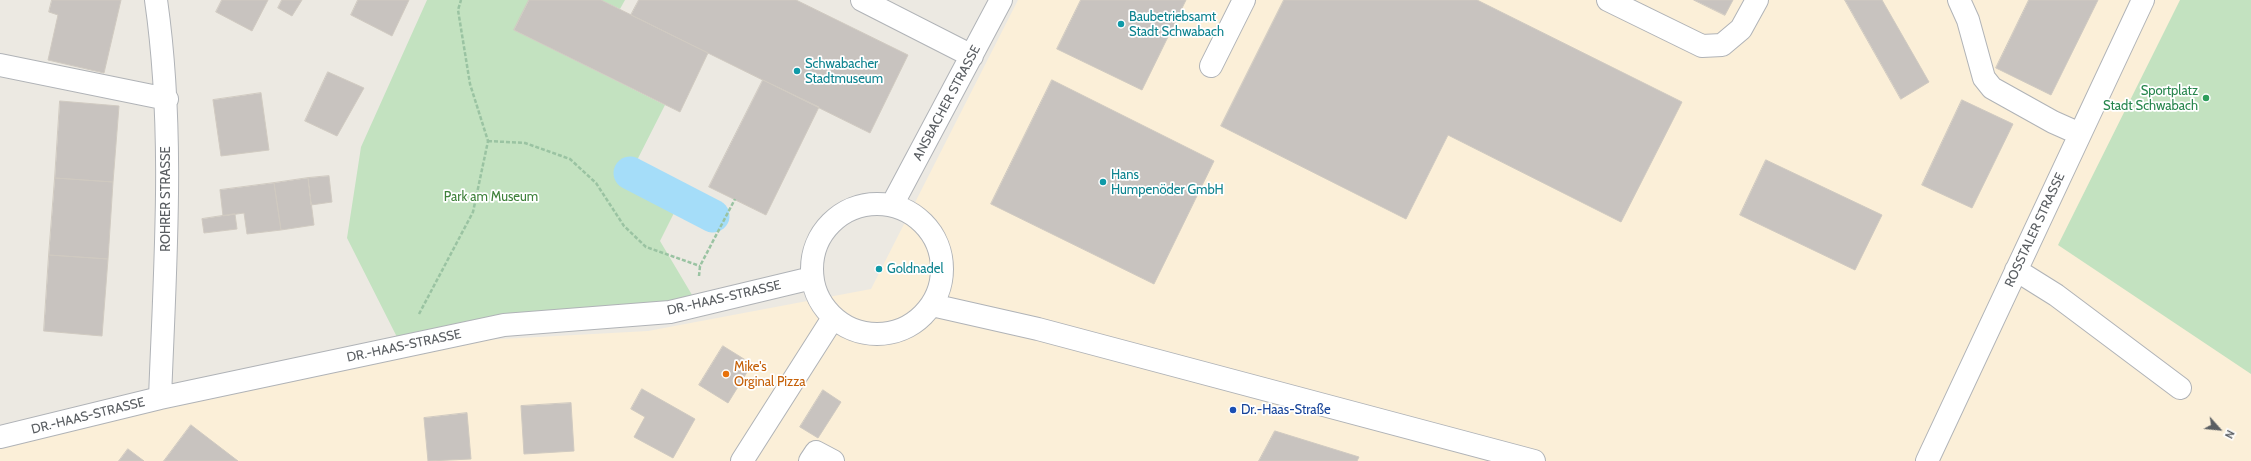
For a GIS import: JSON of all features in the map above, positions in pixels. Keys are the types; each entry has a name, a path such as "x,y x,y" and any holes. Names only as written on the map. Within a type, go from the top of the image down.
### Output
{"street":[{"name":"ROHRER STRASSE","path":"156,0 164,55 167,99 166,242 160,398"},
{"path":"862,0 972,56"},
{"name":"ANSBACHER STRASSE","path":"892,205 1001,0"},
{"path":"1211,66 1244,0"},
{"path":"1608,0 1702,46 1722,45 1741,29 1756,0"},
{"path":"1959,0 1968,20 1984,78 1992,88 2053,122 2080,134"},
{"name":"ROSSTALER STRASSE","path":"1927,461 2143,0"},
{"path":"0,65 167,99"},
{"path":"871,204 892,205 911,213 927,227 937,244 942,265 940,286 932,305 919,319 904,329 885,334 861,332 849,328 833,318 823,306 816,293 812,278 813,257 820,238 833,221 851,210 871,204"},
{"path":"2016,270 2056,296 2180,388"},
{"name":"DR.-HAAS-STRASSE","path":"0,437 160,398 504,325 670,312 812,278"},
{"path":"932,305 1038,329 1534,461"},
{"path":"742,461 833,318"},
{"path":"810,461 816,452 833,461"}],"path":[{"path":"402,347 473,212 488,141 470,84 458,10 461,0"},
{"path":"488,141 525,143 570,159 596,183 624,226 646,247 700,266"},
{"path":"698,305 700,266 735,199"}],"shaded area":[{"path":"1018,0 2251,0 2251,461 0,461 0,442 483,340 648,331 871,289"}],"green space":[{"name":"Park am Museum","path":"427,0 529,0 514,30 665,105 627,180 677,207 660,241 698,305 402,347 347,238 361,147"},
{"path":"601,0 625,0 620,9"},
{"path":"2180,0 2251,0 2251,374 2058,245"}],"building":[{"path":"52,0 121,0 104,73 48,60 58,15 49,12"},
{"path":"222,0 268,0 252,31 216,12"},
{"path":"282,0 302,0 292,16 278,8"},
{"path":"358,0 409,0 392,36 351,15"},
{"path":"529,0 601,0 708,53 680,112 514,30"},
{"path":"639,0 796,0 908,55 870,133 631,15"},
{"name":"Baubetriebsamt Stadt Schwabach","path":"1081,0 1186,0 1142,90 1057,49"},
{"path":"1284,0 1477,0 1682,102 1621,222 1448,135 1406,219 1221,126"},
{"path":"1694,0 1733,0 1725,15"},
{"path":"1845,0 1882,0 1929,82 1901,99"},
{"path":"2029,0 2098,0 2051,95 1996,68"},
{"path":"328,72 364,88 337,136 305,121"},
{"path":"763,80 819,107 766,215 709,187"},
{"name":"Hans Humpenöder GmbH","path":"1052,80 1214,161 1154,284 991,204"},
{"path":"261,93 269,150 221,156 213,100"},
{"path":"1962,100 2013,124 1972,208 1922,185"},
{"path":"60,101 119,106 113,182 55,178"},
{"path":"1766,160 1882,215 1855,270 1740,215"},
{"path":"329,176 332,202 311,205 308,178"},
{"path":"55,178 113,182 108,259 49,255"},
{"path":"308,178 314,225 281,230 274,183"},
{"path":"274,183 281,230 247,234 244,213 223,216 220,190"},
{"path":"235,214 237,229 204,233 202,219"},
{"path":"49,255 108,259 102,336 44,331"},
{"name":"Mike's Orginal Pizza","path":"723,346 752,364 728,403 699,385"},
{"path":"642,389 695,419 673,458 634,437 645,417 631,409"},
{"path":"823,390 841,402 818,438 800,427"},
{"path":"571,403 574,451 524,454 521,406"},
{"path":"467,413 471,459 428,461 424,418"},
{"path":"191,425 238,461 164,461"},
{"path":"1275,431 1359,457 1357,461 1259,461"},
{"path":"128,449 144,461 119,461"}],"waterway":[{"path":"630,173 713,216"}],"place":[{"name":"Baubetriebsamt Stadt Schwabach","path":"1121,24"},
{"name":"Schwabacher Stadtmuseum","path":"797,71"},
{"name":"Sportplatz Stadt Schwabach","path":"2206,98"},
{"name":"Hans Humpenöder GmbH","path":"1103,182"},
{"name":"Goldnadel","path":"879,269"},
{"name":"Mike's Orginal Pizza","path":"726,374"},
{"name":"Dr.-Haas-Straße","path":"1233,410"}]}
